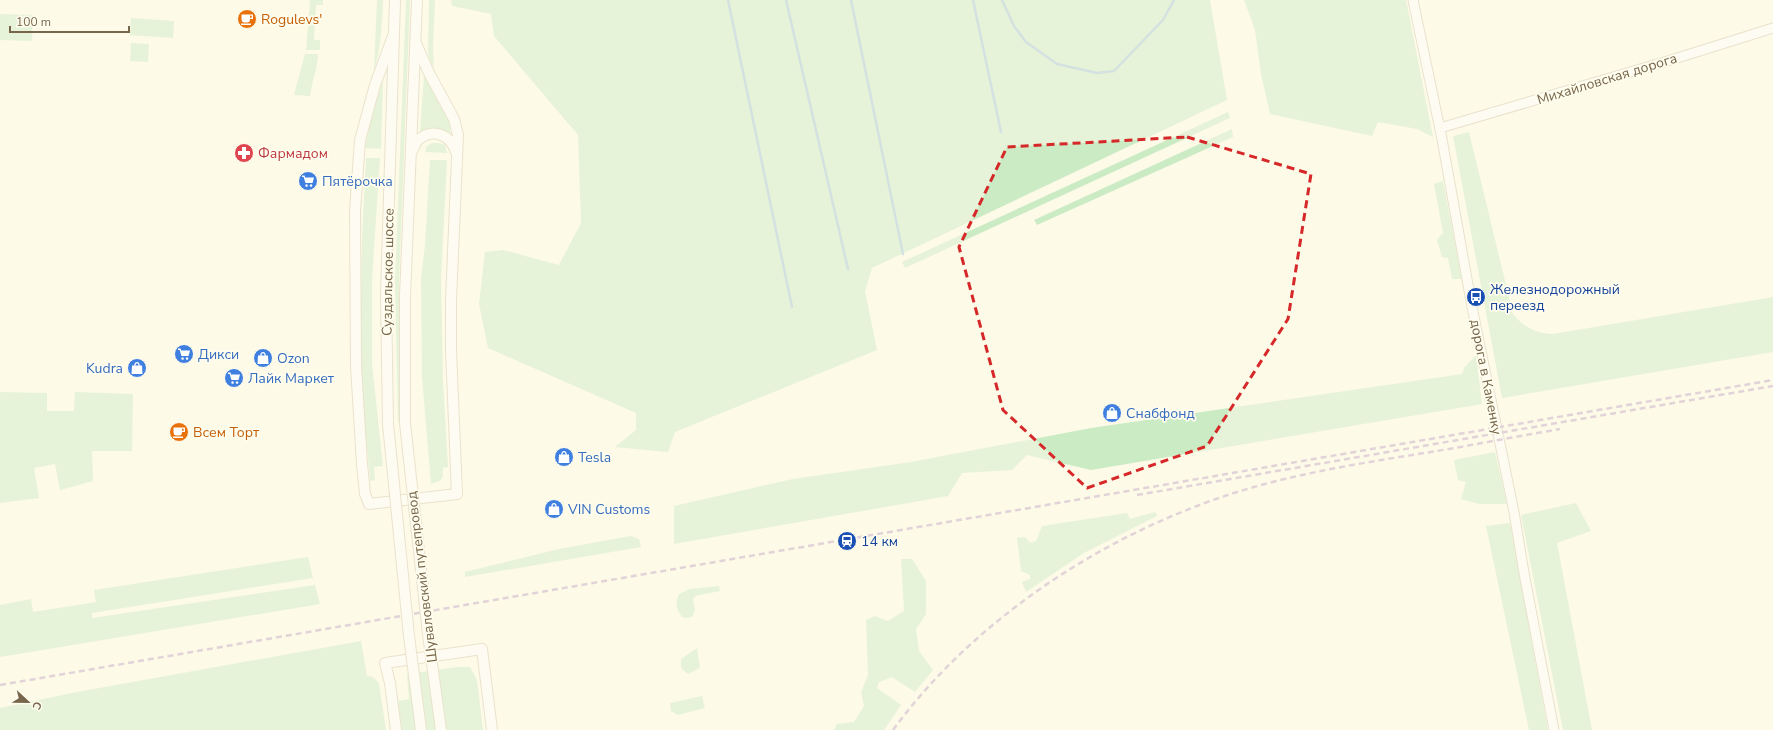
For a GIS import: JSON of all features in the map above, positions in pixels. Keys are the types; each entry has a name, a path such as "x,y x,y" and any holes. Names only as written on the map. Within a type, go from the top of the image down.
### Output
{"main road":[{"name":"Суздальское шоссе","path":"388,424 386,296 395,0"},
{"name":"Суздальское шоссе","path":"405,423 405,297 417,0"},
{"path":"393,36 375,85 358,150 354,212 356,372 362,464 365,494 368,504 457,494 451,300 458,135 454,119 428,71 416,43"},
{"path":"411,153 417,141 423,137 430,134 440,134 448,138 454,147 457,156"},
{"name":"Шуваловский путепровод","path":"405,423 428,634 441,730"},
{"name":"Шуваловский путепровод","path":"388,424 409,636 421,730"},
{"path":"396,730 390,683 385,663 482,649 492,730"}],"street":[{"name":"дорога в Каменку","path":"1413,0 1440,128 1472,307 1514,512 1554,730"},
{"name":"Михайловская дорога","path":"1440,128 1671,60 1773,28"}],"highlighted area":[{"path":"1187,137 1311,174 1288,319 1207,446 1087,488 1003,410 959,247 1007,147"}],"green space":[{"path":"310,0 323,0 323,5 316,5 314,40 320,40 320,50 306,50"},
{"path":"377,0 383,0 382,27 380,45 374,71"},
{"path":"406,0 410,0 399,281 399,383 401,421 398,422 395,282"},
{"path":"429,0 435,0 433,49 434,67 430,61 428,53"},
{"path":"451,0 1210,0 1227,100 872,268 865,291 877,350 675,432 668,452 615,447 636,430 636,413 488,348 479,304 485,252 503,250 559,265 581,223 578,135 494,36 491,14 452,6"},
{"path":"1244,0 1406,0 1433,137 1417,129 1378,122 1372,136 1270,114 1261,74 1255,30"},
{"path":"0,14 33,15 32,41 0,40"},
{"path":"131,18 174,21 173,38 130,35"},
{"path":"131,43 149,44 148,62 130,61"},
{"path":"305,54 318,54 310,96 294,95"},
{"path":"424,75 450,120 450,132 420,132"},
{"path":"383,79 381,149 365,148 369,127"},
{"path":"1228,112 1230,118 905,268 902,262"},
{"path":"1232,129 1233,137 1037,225 1034,220"},
{"path":"1469,132 1513,314 1526,326 1541,333 1553,334 1773,297 1773,352 1502,398 1453,136"},
{"path":"432,143 440,143 445,145 447,153 425,152 427,146"},
{"path":"366,158 380,158 372,279 372,364 383,466 374,467 375,480 370,481 360,366 362,238"},
{"path":"430,160 447,160 441,278 443,380 448,467 443,468 442,479 431,484 422,377 421,278 425,245"},
{"path":"1443,181 1462,279 1452,279 1448,258 1442,257 1437,240 1443,233 1434,184"},
{"path":"1476,355 1482,404 1091,470 1027,455 1012,470 962,473 948,496 674,544 674,506 793,479 911,462 1091,428 1462,374 1464,368"},
{"path":"0,392 47,393 47,411 74,411 75,392 133,394 132,451 92,451 93,481 60,490 55,464 34,468 39,498 0,503"},
{"path":"1495,452 1507,504 1479,504 1461,499 1466,482 1458,480 1454,460"},
{"path":"1576,503 1591,531 1557,543 1592,730 1563,730 1521,515"},
{"path":"1155,512 1157,516 1084,553 1026,592 1022,582 1030,579 1030,575 1021,571 1017,538 1025,537 1030,543 1036,541 1042,526 1127,513 1130,519"},
{"path":"1510,523 1548,730 1529,730 1486,526"},
{"path":"631,536 639,539 641,547 465,577 465,572 559,549"},
{"path":"308,557 313,578 92,613 92,618 315,585 320,604 0,657 0,605 31,599 33,612 96,602 94,590"},
{"path":"901,559 912,559 926,581 926,614 916,629 919,651 933,670 915,692 892,677 879,682 877,688 901,705 884,730 834,730 837,724 854,722 864,706 861,692 868,675 866,620 875,616 888,621 904,611"},
{"path":"719,586 720,591 695,596 693,599 695,610 693,616 688,618 682,617 677,606 679,594 690,589"},
{"path":"361,641 367,676 373,677 379,683 386,730 0,730 0,708 77,692"},
{"path":"697,648 700,668 688,674 681,668 681,659"},
{"path":"458,667 470,667 477,680 483,730 402,730 398,701 409,699 407,674"},
{"path":"702,696 705,708 678,715 671,711 670,703"}],"waterway":[{"path":"728,0 792,307"},
{"path":"786,0 848,269"},
{"path":"851,0 903,254"},
{"path":"973,0 1001,132"},
{"path":"1002,0 1014,26 1026,42 1057,64 1097,73 1114,71 1163,20 1174,0"}],"railway":[{"path":"0,685 1773,380"},
{"path":"1137,495 1773,386"},
{"path":"893,730 923,693 955,659 991,626 1029,597 1069,570 1111,545 1154,524 1226,496 1285,479 1346,466 1560,429"}],"place":[{"name":"Rogulevs'","path":"247,19"},
{"name":"Фармадом","path":"244,153"},
{"name":"Пятёрочка","path":"308,181"},
{"name":"Железнодорожный переезд","path":"1476,297"},
{"name":"Дикси","path":"184,354"},
{"name":"Ozon","path":"263,358"},
{"name":"Kudra","path":"137,368"},
{"name":"Лайк Маркет","path":"234,378"},
{"name":"Снабфонд","path":"1112,413"},
{"name":"Всем Торт","path":"179,432"},
{"name":"Tesla","path":"564,457"},
{"name":"VIN Customs","path":"554,509"},
{"name":"14 км","path":"847,541"}]}
